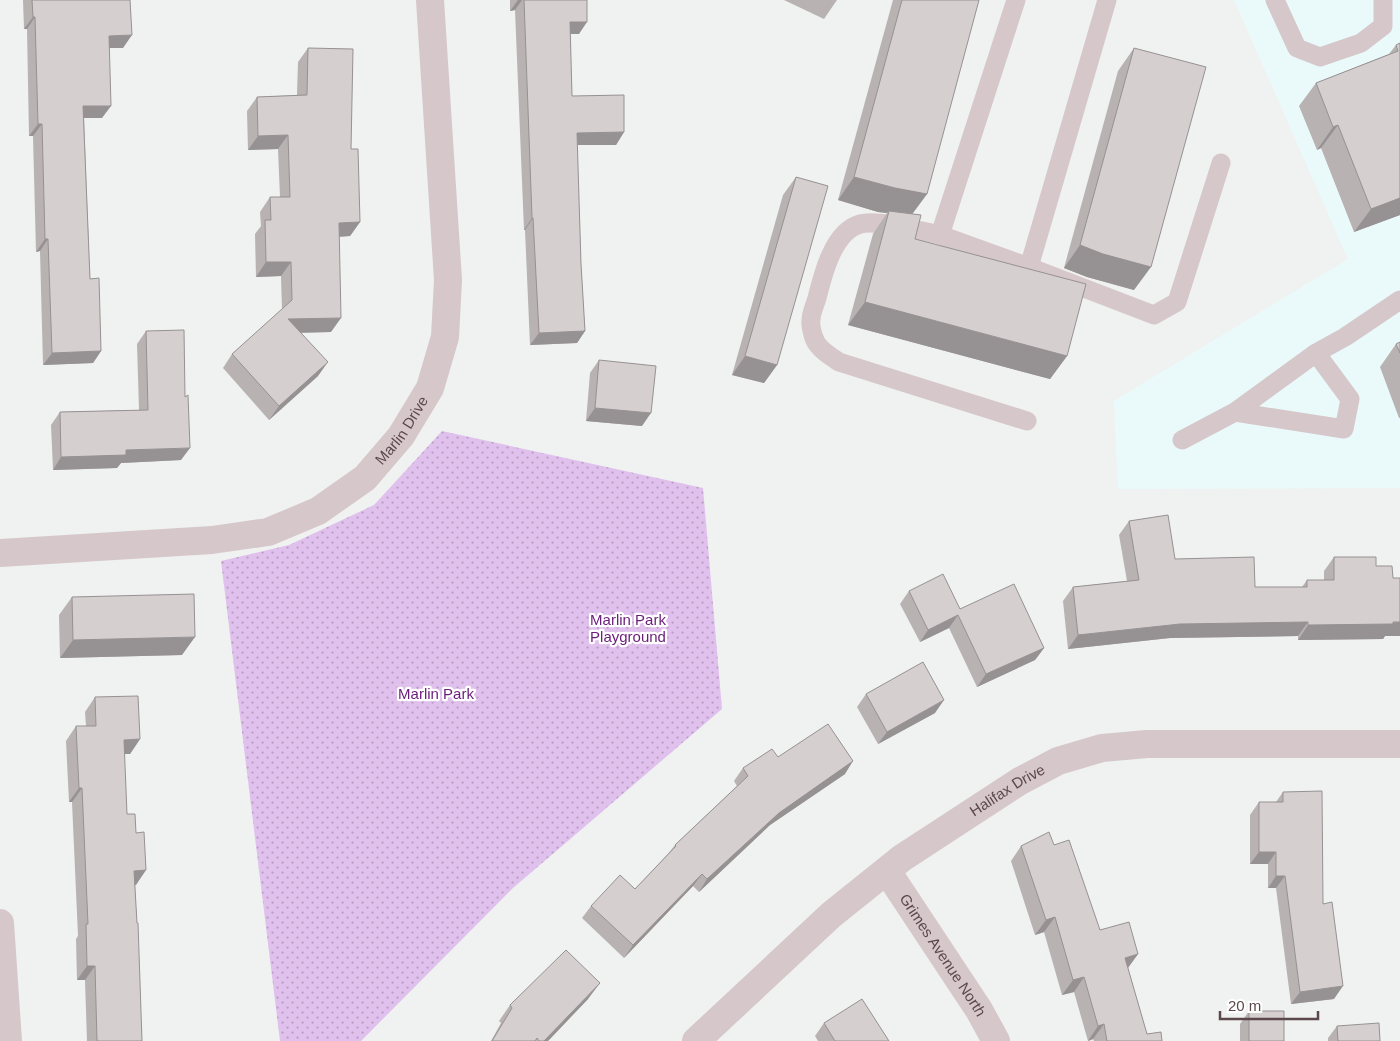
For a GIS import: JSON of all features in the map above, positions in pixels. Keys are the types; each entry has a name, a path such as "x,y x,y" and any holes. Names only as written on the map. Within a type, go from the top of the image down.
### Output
{"street":[{"name":"Marlin Drive","path":"0,553 212,540 268,532 318,511 366,478 401,436 430,388 445,337 448,280 430,0"},
{"name":"Halifax Drive","path":"696,1041 831,914 902,858 1020,782 1058,761 1102,748 1147,744 1400,744"},
{"name":"Grimes Avenue North","path":"887,871 979,1010 996,1041"},
{"path":"0,923 8,1041"}],"lane":[{"path":"940,235 1016,0"},
{"path":"1029,267 1107,0"},
{"path":"1275,0 1297,48 1320,57 1361,43 1383,26 1383,0"},
{"path":"1026,421 839,362 822,350 813,338 811,321 823,274 835,245 846,231 860,224 894,225 940,235 1154,315 1177,302 1221,163"},
{"path":"1182,440 1235,412 1316,353 1400,300"},
{"path":"1235,412 1344,429 1350,399 1316,353"}],"shaded area":[{"path":"1234,0 1400,0 1400,488 1118,489 1114,401 1348,259"}],"green space":[{"name":"Marlin Park","path":"442,431 703,488 722,709 513,888 361,1041 280,1041 221,561 289,545 374,505"}],"building":[{"path":"32,0 130,0 132,35 109,36 111,106 83,106 90,279 99,278 101,351 52,353 48,239 45,239 42,124 38,124 35,17 33,17"},
{"path":"524,0 587,0 587,22 570,22 572,96 624,95 624,132 577,133 585,331 539,333 532,218"},
{"path":"902,0 979,0 927,194 854,177"},
{"path":"1400,43 1400,198 1371,209 1338,125 1333,127 1316,83 1398,51 1396,45"},
{"path":"308,48 353,49 351,149 358,149 360,222 339,223 341,318 288,319 328,362 279,406 232,354 292,300 291,262 266,262 265,220 271,220 270,197 290,197 288,135 258,136 257,97 307,95"},
{"path":"1134,48 1206,67 1151,267 1103,254 1080,245"},
{"path":"796,177 828,186 777,365 745,356"},
{"path":"889,211 921,215 915,239 1086,284 1067,356 865,302"},
{"path":"184,330 185,397 188,395 190,448 126,450 126,455 61,457 60,412 148,410 146,331"},
{"path":"1400,342 1400,353 1396,344"},
{"path":"599,360 656,366 651,413 595,408"},
{"path":"1168,515 1175,559 1254,557 1255,587 1307,587 1307,580 1334,580 1334,557 1376,557 1376,566 1392,566 1393,578 1400,578 1400,622 1393,622 1393,624 1308,625 1308,622 1180,624 1078,635 1073,587 1139,580 1129,521"},
{"path":"943,574 960,609 1014,584 1044,648 986,674 958,615 928,630 909,591"},
{"path":"194,594 195,637 73,640 72,597"},
{"path":"923,662 944,700 887,732 866,694"},
{"path":"138,696 140,739 124,740 127,814 135,814 136,833 144,832 146,870 134,871 138,923 142,1041 97,1041 95,966 87,966 86,924 88,924 82,788 79,788 76,726 96,726 95,697"},
{"path":"828,724 853,761 779,813 707,879 702,874 633,945 591,906 620,875 635,889 675,845 748,776 743,768 772,749 778,757"},
{"path":"1322,791 1323,904 1332,902 1343,986 1300,992 1285,876 1276,876 1276,852 1259,852 1259,802 1283,802 1283,792"},
{"path":"1049,832 1054,845 1069,840 1100,930 1129,922 1138,954 1125,958 1147,1034 1161,1032 1162,1041 1107,1041 1104,1024 1098,1026 1084,977 1073,980 1055,917 1046,920 1021,846"},
{"path":"566,950 600,983 544,1041 539,1041 537,1038 535,1041 492,1041 512,1008 510,1005"},
{"path":"862,999 889,1041 835,1041 824,1023"},
{"path":"1249,1011 1284,1011 1284,1041 1249,1041"},
{"path":"1379,1023 1380,1041 1338,1041 1337,1026"}],"park label":[{"name":"Marlin Park Playground","path":"628,628"}]}
